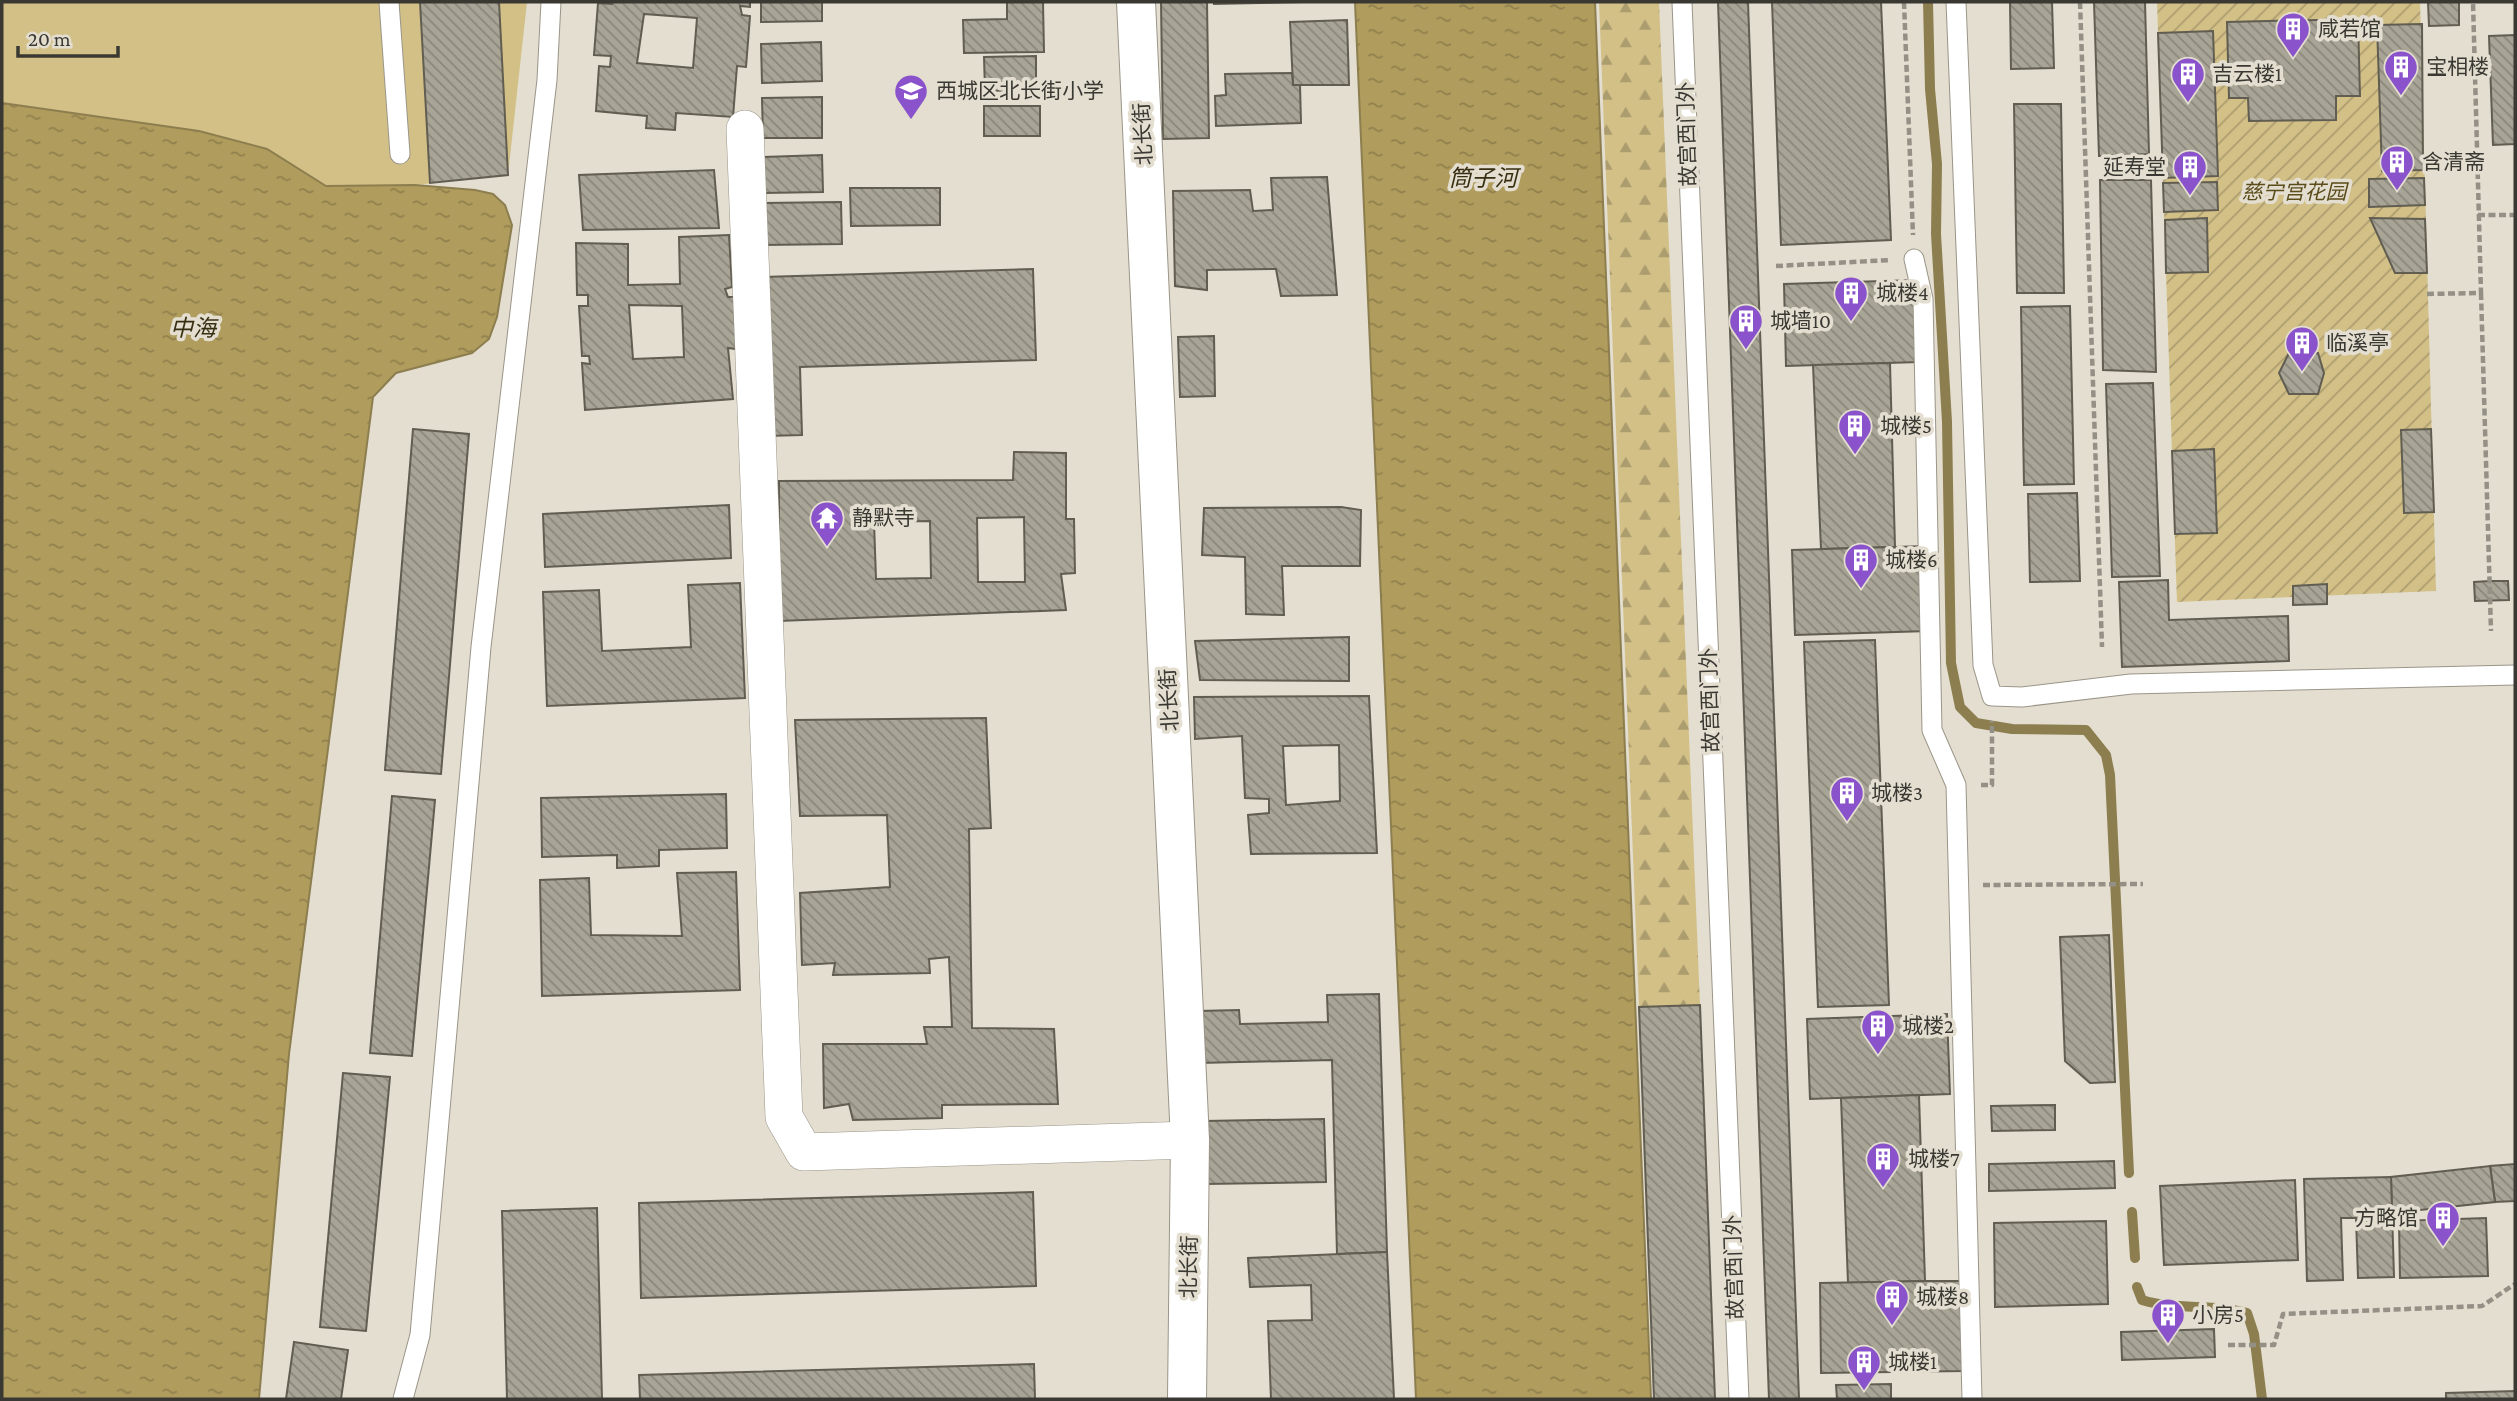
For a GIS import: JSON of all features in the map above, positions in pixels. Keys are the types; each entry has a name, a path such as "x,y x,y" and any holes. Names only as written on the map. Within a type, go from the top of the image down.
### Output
{"street":[{"name":"北长街","path":"1136,2 1190,1140 1187,1399"},
{"path":"745,129 784,1117 804,1152 1190,1140"}],"lane":[{"path":"390,2 400,154"},
{"path":"403,1399 420,1335 481,647 547,80 551,2"},
{"name":"故宫西门外","path":"1682,2 1739,1399"},
{"path":"1956,2 1983,665 1992,696 2022,697 2132,684 2515,675"},
{"path":"1914,259 1923,299 1932,730 1956,785 1972,1399"}],"path":[{"path":"1776,265 1914,259 1904,2"},
{"path":"2080,2 2102,647"},
{"path":"2473,2 2491,631"},
{"path":"2478,215 2515,215"},
{"path":"2427,294 2480,293"},
{"path":"1991,770 1992,696"},
{"path":"1959,886 2143,884"},
{"path":"2228,1345 2274,1345 2283,1314 2482,1306 2515,1284"}],"green space":[{"path":"2,2 527,2 508,175 415,185 326,186 267,149 199,131 2,103"},
{"path":"1599,2 1659,2 1700,1005 1639,1007"},
{"name":"慈宁宫花园","path":"2157,2 2420,2 2436,591 2177,602"}],"water":[{"name":"筒子河","path":"1355,2 1595,2 1651,1399 1416,1399"},
{"name":"中海","path":"2,103 199,131 267,149 326,186 415,185 493,194 505,205 512,225 497,317 489,339 472,353 396,373 373,397 289,1054 259,1399 2,1399"}],"building":[{"path":"420,2 499,2 508,175 430,183"},
{"path":"750,2 750,7 740,6 742,15 750,16 746,67 737,66 733,117 676,113 675,130 646,128 647,116 596,111 599,66 610,67 611,56 594,55 598,3","holes":["644,14 697,18 693,68 637,63"]},
{"path":"761,2 822,2 822,21 761,22"},
{"path":"1007,2 1043,2 1044,52 964,53 963,20 1007,19"},
{"path":"1161,2 1207,2 1209,138 1163,139"},
{"path":"1214,2 1301,2 1214,4"},
{"name":"城墙10","path":"1718,2 1748,2 1799,1399 1769,1399"},
{"path":"1772,2 1881,2 1891,240 1781,245"},
{"path":"2010,2 2052,2 2054,68 2011,69"},
{"path":"2094,2 2145,2 2149,154 2099,156"},
{"path":"2428,2 2459,2 2459,25 2429,26"},
{"name":"咸若馆","path":"2358,19 2360,96 2336,96 2336,120 2249,121 2248,98 2229,98 2227,22"},
{"path":"1347,20 1349,85 1293,85 1290,22"},
{"name":"宝相楼","path":"2422,24 2423,170 2382,171 2377,25"},
{"name":"吉云楼1","path":"2213,31 2218,176 2163,178 2158,33"},
{"path":"2515,35 2515,144 2493,145 2489,36"},
{"path":"821,42 822,81 762,83 761,44"},
{"path":"1036,56 1036,90 985,91 984,57"},
{"path":"1292,73 1293,85 1300,85 1301,123 1216,126 1215,96 1226,95 1225,74"},
{"path":"822,97 822,138 763,138 762,98"},
{"path":"2014,104 2061,104 2064,293 2017,293"},
{"path":"984,106 1040,106 1040,136 984,136"},
{"path":"822,155 823,192 764,193 764,157"},
{"path":"714,170 719,228 583,230 579,175"},
{"path":"1327,177 1337,295 1281,296 1276,269 1207,270 1207,290 1175,286 1173,191 1250,190 1253,211 1273,210 1271,178"},
{"name":"含清斋","path":"2424,178 2425,205 2369,207 2369,179"},
{"path":"2100,180 2151,180 2156,372 2103,370"},
{"name":"延寿堂","path":"2217,182 2218,210 2164,212 2163,183"},
{"path":"850,188 940,188 940,225 851,226"},
{"path":"841,202 842,244 763,245 762,203"},
{"path":"2207,218 2208,272 2166,273 2165,220"},
{"path":"2370,218 2425,219 2427,273 2395,273"},
{"path":"729,235 732,287 725,289 728,297 734,297 736,349 728,348 733,399 585,410 582,363 590,364 589,356 582,356 579,306 588,306 588,295 577,295 576,243 628,244 628,285 680,284 679,237","holes":["629,305 682,306 684,357 633,359"]},
{"path":"1033,269 1036,360 800,367 802,435 766,436 761,277"},
{"name":"城楼4","path":"1916,280 1919,362 1786,366 1784,284"},
{"path":"2070,306 2074,484 2024,485 2021,307"},
{"path":"1214,336 1215,396 1180,397 1178,337"},
{"name":"临溪亭","path":"2289,353 2318,353 2324,373 2318,394 2289,394 2279,373"},
{"name":"城楼5","path":"1890,363 1895,547 1821,549 1813,365"},
{"path":"2153,383 2160,576 2112,577 2106,384"},
{"path":"413,429 469,434 441,774 385,770"},
{"path":"2431,429 2434,512 2404,513 2401,430"},
{"path":"2214,449 2217,533 2175,534 2172,451"},
{"name":"静默寺","path":"1014,452 1066,453 1066,519 1074,519 1075,573 1061,574 1066,610 779,621 779,481 1013,480","holes":["1024,517 1025,582 978,582 977,518","930,521 931,578 876,579 874,522"]},
{"path":"2077,493 2080,581 2030,582 2028,494"},
{"path":"729,505 731,558 545,567 543,514"},
{"path":"1341,507 1361,510 1360,566 1282,566 1284,615 1246,614 1245,557 1202,555 1204,508"},
{"name":"城楼6","path":"1927,546 1929,631 1795,635 1792,550"},
{"path":"2168,580 2169,620 2288,616 2289,661 2122,667 2119,582"},
{"path":"2508,581 2509,600 2475,601 2474,582"},
{"path":"740,583 745,698 547,706 543,592 599,590 602,651 691,647 688,585"},
{"path":"2327,584 2327,604 2293,605 2293,586"},
{"path":"1349,637 1349,681 1200,680 1195,641"},
{"name":"城楼3","path":"1875,640 1889,1005 1818,1007 1804,642"},
{"path":"1369,696 1377,853 1251,854 1248,815 1269,813 1269,799 1245,798 1242,736 1195,739 1194,697","holes":["1339,745 1340,801 1286,805 1283,746"]},
{"path":"986,718 991,828 969,829 972,1028 1054,1029 1058,1104 942,1105 942,1118 853,1120 849,1104 824,1108 823,1044 927,1044 924,1027 952,1027 949,957 929,959 930,973 833,975 835,963 802,965 800,893 890,887 887,815 800,816 795,720"},
{"path":"726,794 727,848 659,850 659,866 617,868 617,855 542,857 541,798"},
{"path":"392,796 435,800 412,1056 370,1053"},
{"path":"736,872 740,990 542,996 540,880 589,878 591,935 682,936 677,873"},
{"path":"2109,935 2115,1082 2090,1083 2065,1061 2060,937"},
{"path":"1379,994 1387,1252 1337,1254 1332,1060 1199,1063 1198,1011 1239,1010 1240,1024 1328,1022 1327,995"},
{"path":"1700,1005 1715,1399 1654,1399 1639,1007"},
{"name":"城楼2","path":"1947,1014 1950,1094 1810,1099 1807,1019"},
{"path":"343,1073 390,1077 366,1331 320,1327"},
{"name":"城楼7","path":"1919,1095 1925,1281 1848,1283 1841,1098"},
{"path":"2055,1105 2055,1130 1992,1131 1991,1106"},
{"path":"1324,1119 1326,1182 1206,1184 1205,1121"},
{"path":"2114,1161 2115,1188 1989,1191 1989,1164"},
{"path":"2515,1164 2515,1201 2495,1202 2490,1166"},
{"path":"2490,1166 2495,1202 2392,1213 2391,1177"},
{"path":"2391,1177 2394,1277 2358,1278 2356,1218 2341,1218 2343,1280 2307,1281 2304,1179"},
{"path":"2295,1180 2298,1260 2164,1265 2160,1186"},
{"path":"1033,1192 1036,1286 641,1298 639,1203"},
{"path":"597,1208 602,1399 507,1399 502,1211"},
{"name":"方略馆","path":"2486,1218 2488,1276 2400,1278 2399,1221"},
{"path":"2106,1221 2108,1304 1995,1307 1994,1223"},
{"path":"1387,1252 1394,1399 1271,1399 1268,1321 1312,1320 1311,1285 1250,1287 1248,1258"},
{"name":"城楼8","path":"1962,1281 1964,1371 1821,1373 1820,1283"},
{"name":"小房5","path":"2214,1329 2215,1357 2122,1360 2121,1332"},
{"path":"294,1342 348,1350 341,1399 286,1399"},
{"path":"1034,1364 1035,1399 640,1399 639,1375"},
{"name":"城楼1","path":"1891,1384 1891,1399 1837,1399 1836,1385"},
{"path":"2515,1391 2515,1399 2446,1399 2446,1393"}],"waterway":[{"path":"1928,2 1930,89 1937,164 1936,234 1947,422 1951,663 1960,707 1976,723 2012,729 2086,730 2106,755 2110,775 2129,1173"},
{"path":"2132,1212 2135,1258"},
{"path":"2137,1287 2142,1300 2247,1313 2254,1334 2262,1399"}],"place":[{"name":"咸若馆","path":"2293,59"},
{"name":"宝相楼","path":"2401,97"},
{"name":"吉云楼1","path":"2188,104"},
{"name":"西城区北长街小学","path":"911,121"},
{"name":"含清斋","path":"2397,192"},
{"name":"延寿堂","path":"2190,197"},
{"name":"城楼4","path":"1851,323"},
{"name":"城墙10","path":"1746,351"},
{"name":"临溪亭","path":"2302,373"},
{"name":"城楼5","path":"1855,456"},
{"name":"静默寺","path":"827,548"},
{"name":"城楼6","path":"1861,590"},
{"name":"城楼3","path":"1847,823"},
{"name":"城楼2","path":"1878,1056"},
{"name":"城楼7","path":"1883,1189"},
{"name":"方略馆","path":"2443,1248"},
{"name":"城楼8","path":"1892,1327"},
{"name":"小房5","path":"2168,1345"},
{"name":"城楼1","path":"1864,1392"}]}
